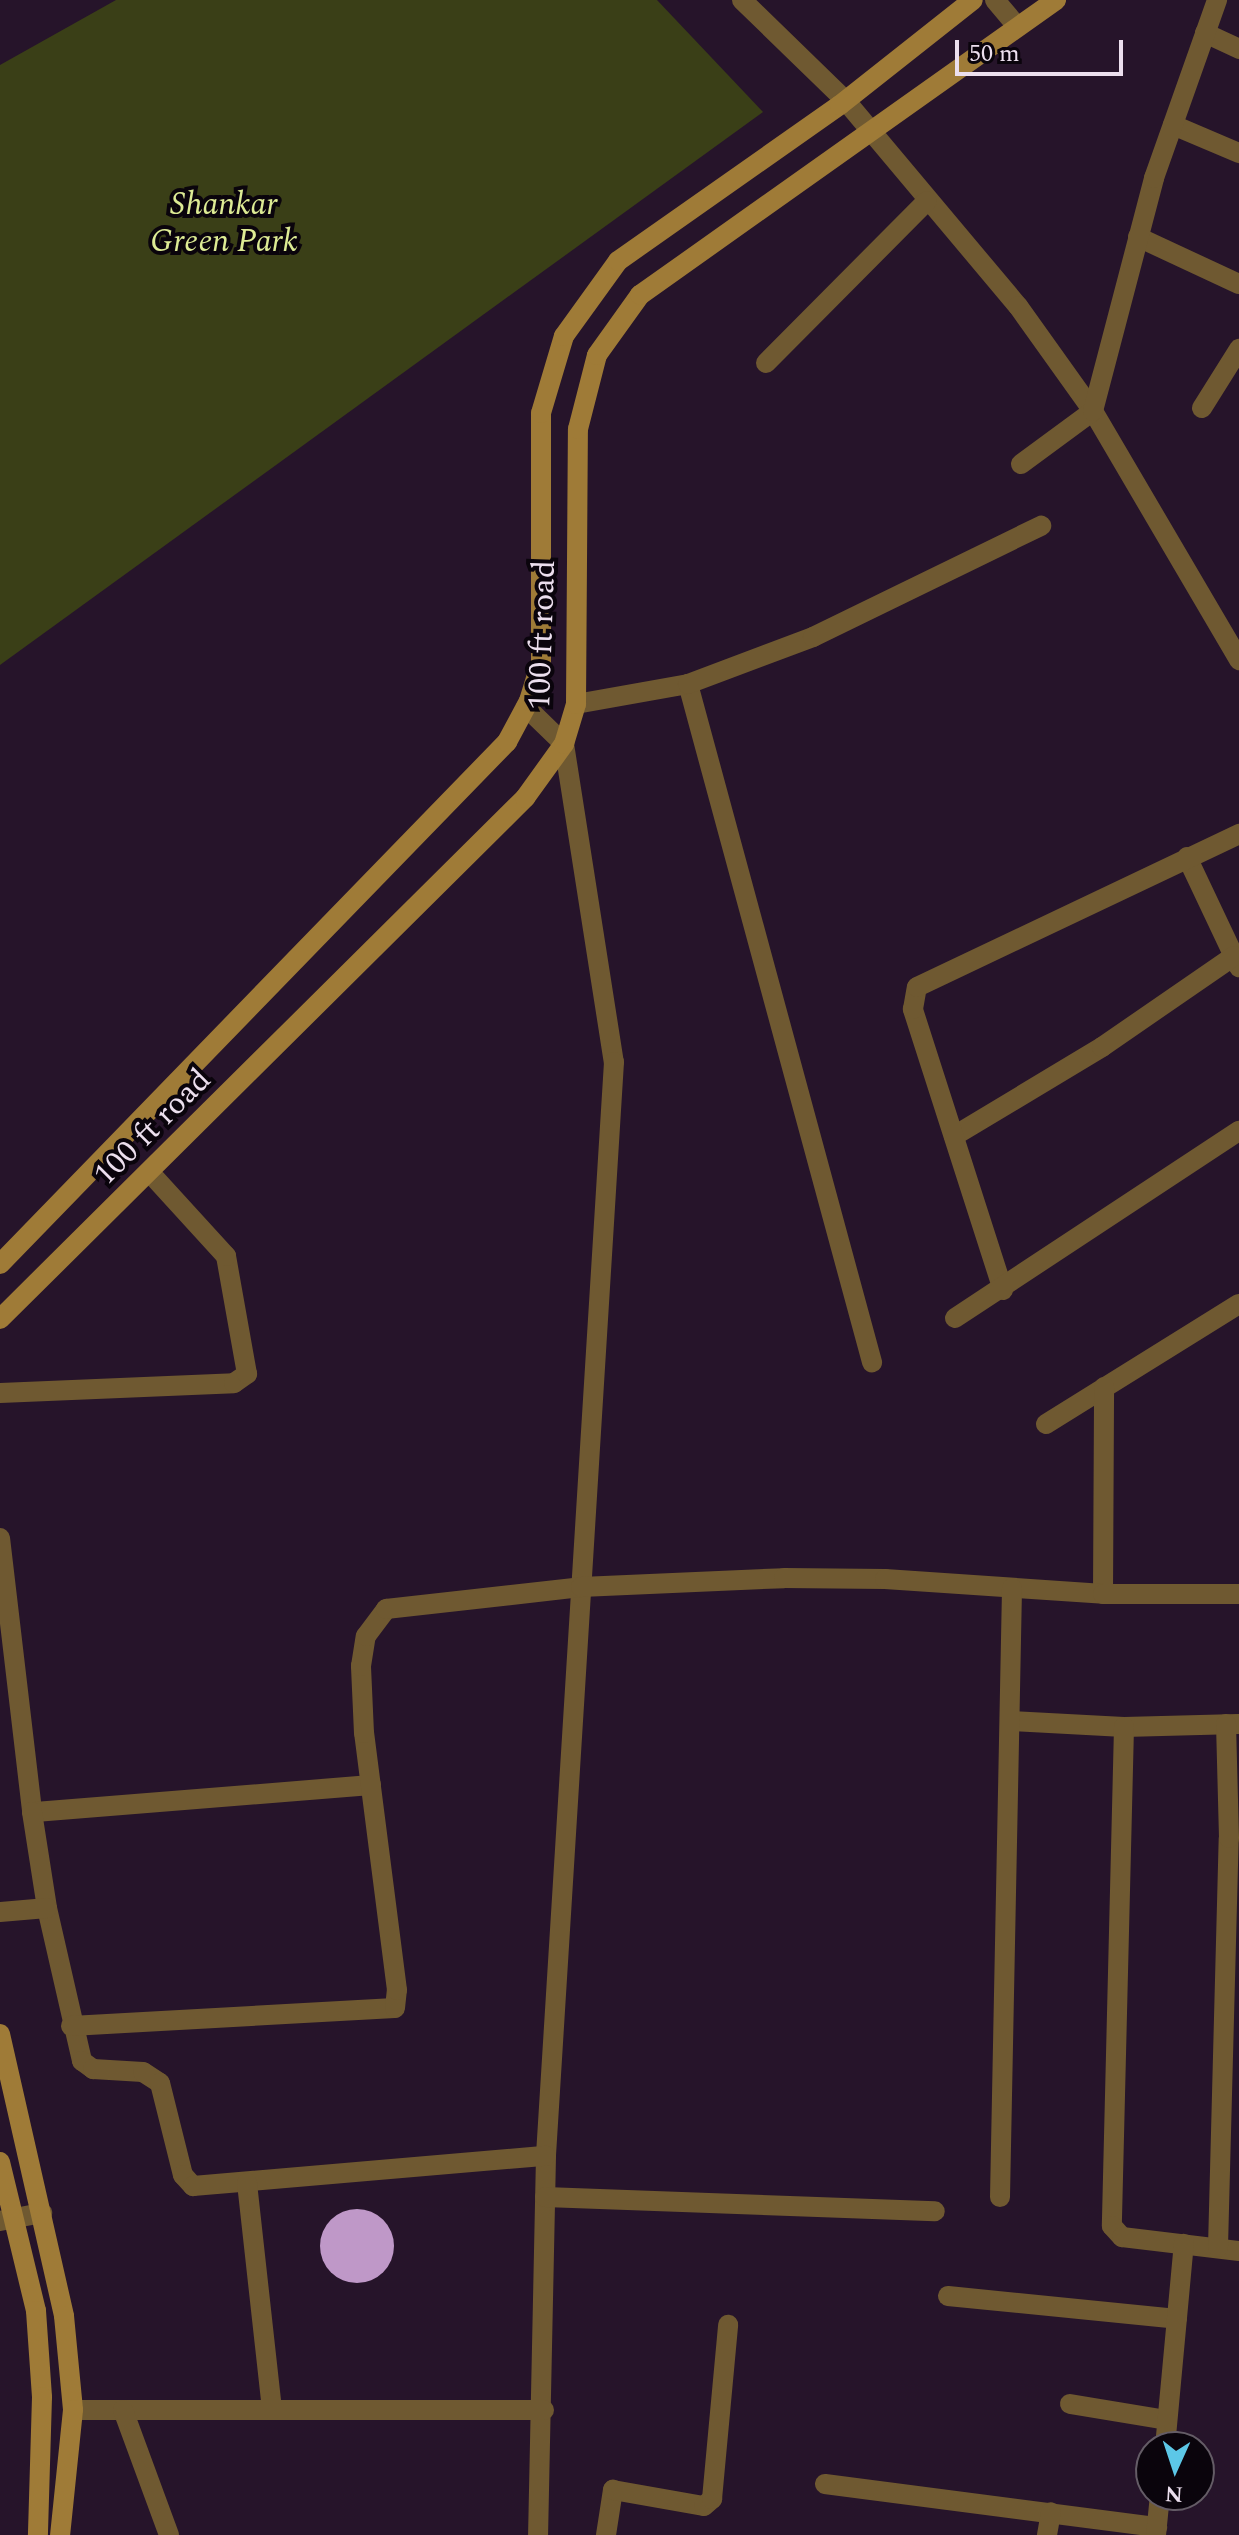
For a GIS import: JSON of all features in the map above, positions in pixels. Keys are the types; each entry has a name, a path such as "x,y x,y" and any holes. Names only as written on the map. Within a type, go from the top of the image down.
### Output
{"main road":[{"name":"100 ft road","path":"0,1264 507,742 526,707 541,662 541,413 564,336 618,261 845,100 973,0"},
{"name":"100 ft road","path":"3,1316 151,1174 525,798 564,744 576,704 578,429 597,355 640,295 1056,0"},
{"path":"0,1291 3,1316"},
{"path":"0,2034 64,2316 73,2410 60,2535"},
{"path":"2,2175 7,2219 36,2311 42,2397 38,2535"}],"street":[{"path":"742,0 845,100 870,134 1018,306 1093,411 1239,660"},
{"path":"995,0 1018,27"},
{"path":"1021,464 1093,411 1138,237 1217,0"},
{"path":"1205,33 1239,49"},
{"path":"1173,125 1239,153"},
{"path":"766,363 927,201"},
{"path":"1138,237 1239,284"},
{"path":"1202,408 1239,349"},
{"path":"576,704 688,684 813,637 1041,526"},
{"path":"688,684 872,1362"},
{"path":"526,707 564,744 614,1062 546,2156 544,2410 538,2535"},
{"path":"1003,1290 913,1009 917,987 1239,834"},
{"path":"954,1136 1236,962 1187,857"},
{"path":"955,1318 1003,1290 1239,1131"},
{"path":"0,1393 234,1383 247,1374 226,1256 151,1174"},
{"path":"1046,1424 1239,1304"},
{"path":"1103,1594 1104,1387"},
{"path":"0,1538 32,1812 47,1908 71,2026 87,2068 143,2072 160,2083 186,2181 202,2187 546,2156"},
{"path":"71,2026 395,2008 397,1990 371,1785 361,1666 366,1636 380,1615 414,1603 581,1587 784,1578 1103,1594 1239,1594"},
{"path":"1000,2197 1012,1588"},
{"path":"1010,1721 1124,1727 1232,1724 1234,1838 1218,2247"},
{"path":"1124,1727 1112,2226 1122,2237 1239,2251"},
{"path":"32,1812 371,1785"},
{"path":"0,1912 47,1908"},
{"path":"2,2175 33,2174"},
{"path":"247,2183 272,2410"},
{"path":"545,2197 935,2211"},
{"path":"7,2219 42,2213"},
{"path":"1166,2431 1184,2244"},
{"path":"948,2296 1177,2319"},
{"path":"606,2535 613,2490 709,2504 728,2325"},
{"path":"1070,2404 1167,2420"},
{"path":"73,2410 544,2410"},
{"path":"123,2410 169,2535"},
{"path":"825,2484 1051,2512 1156,2531 1158,2511"},
{"path":"1047,2535 1051,2512"}],"green space":[{"name":"Shankar Green Park","path":"116,0 657,0 763,112 0,665 0,65"}],"building":[{"path":"350,2209 364,2209 378,2215 388,2225 394,2246 388,2267 378,2277 364,2283 350,2283 336,2277 326,2267 320,2253 320,2239 326,2225 336,2215"}]}
